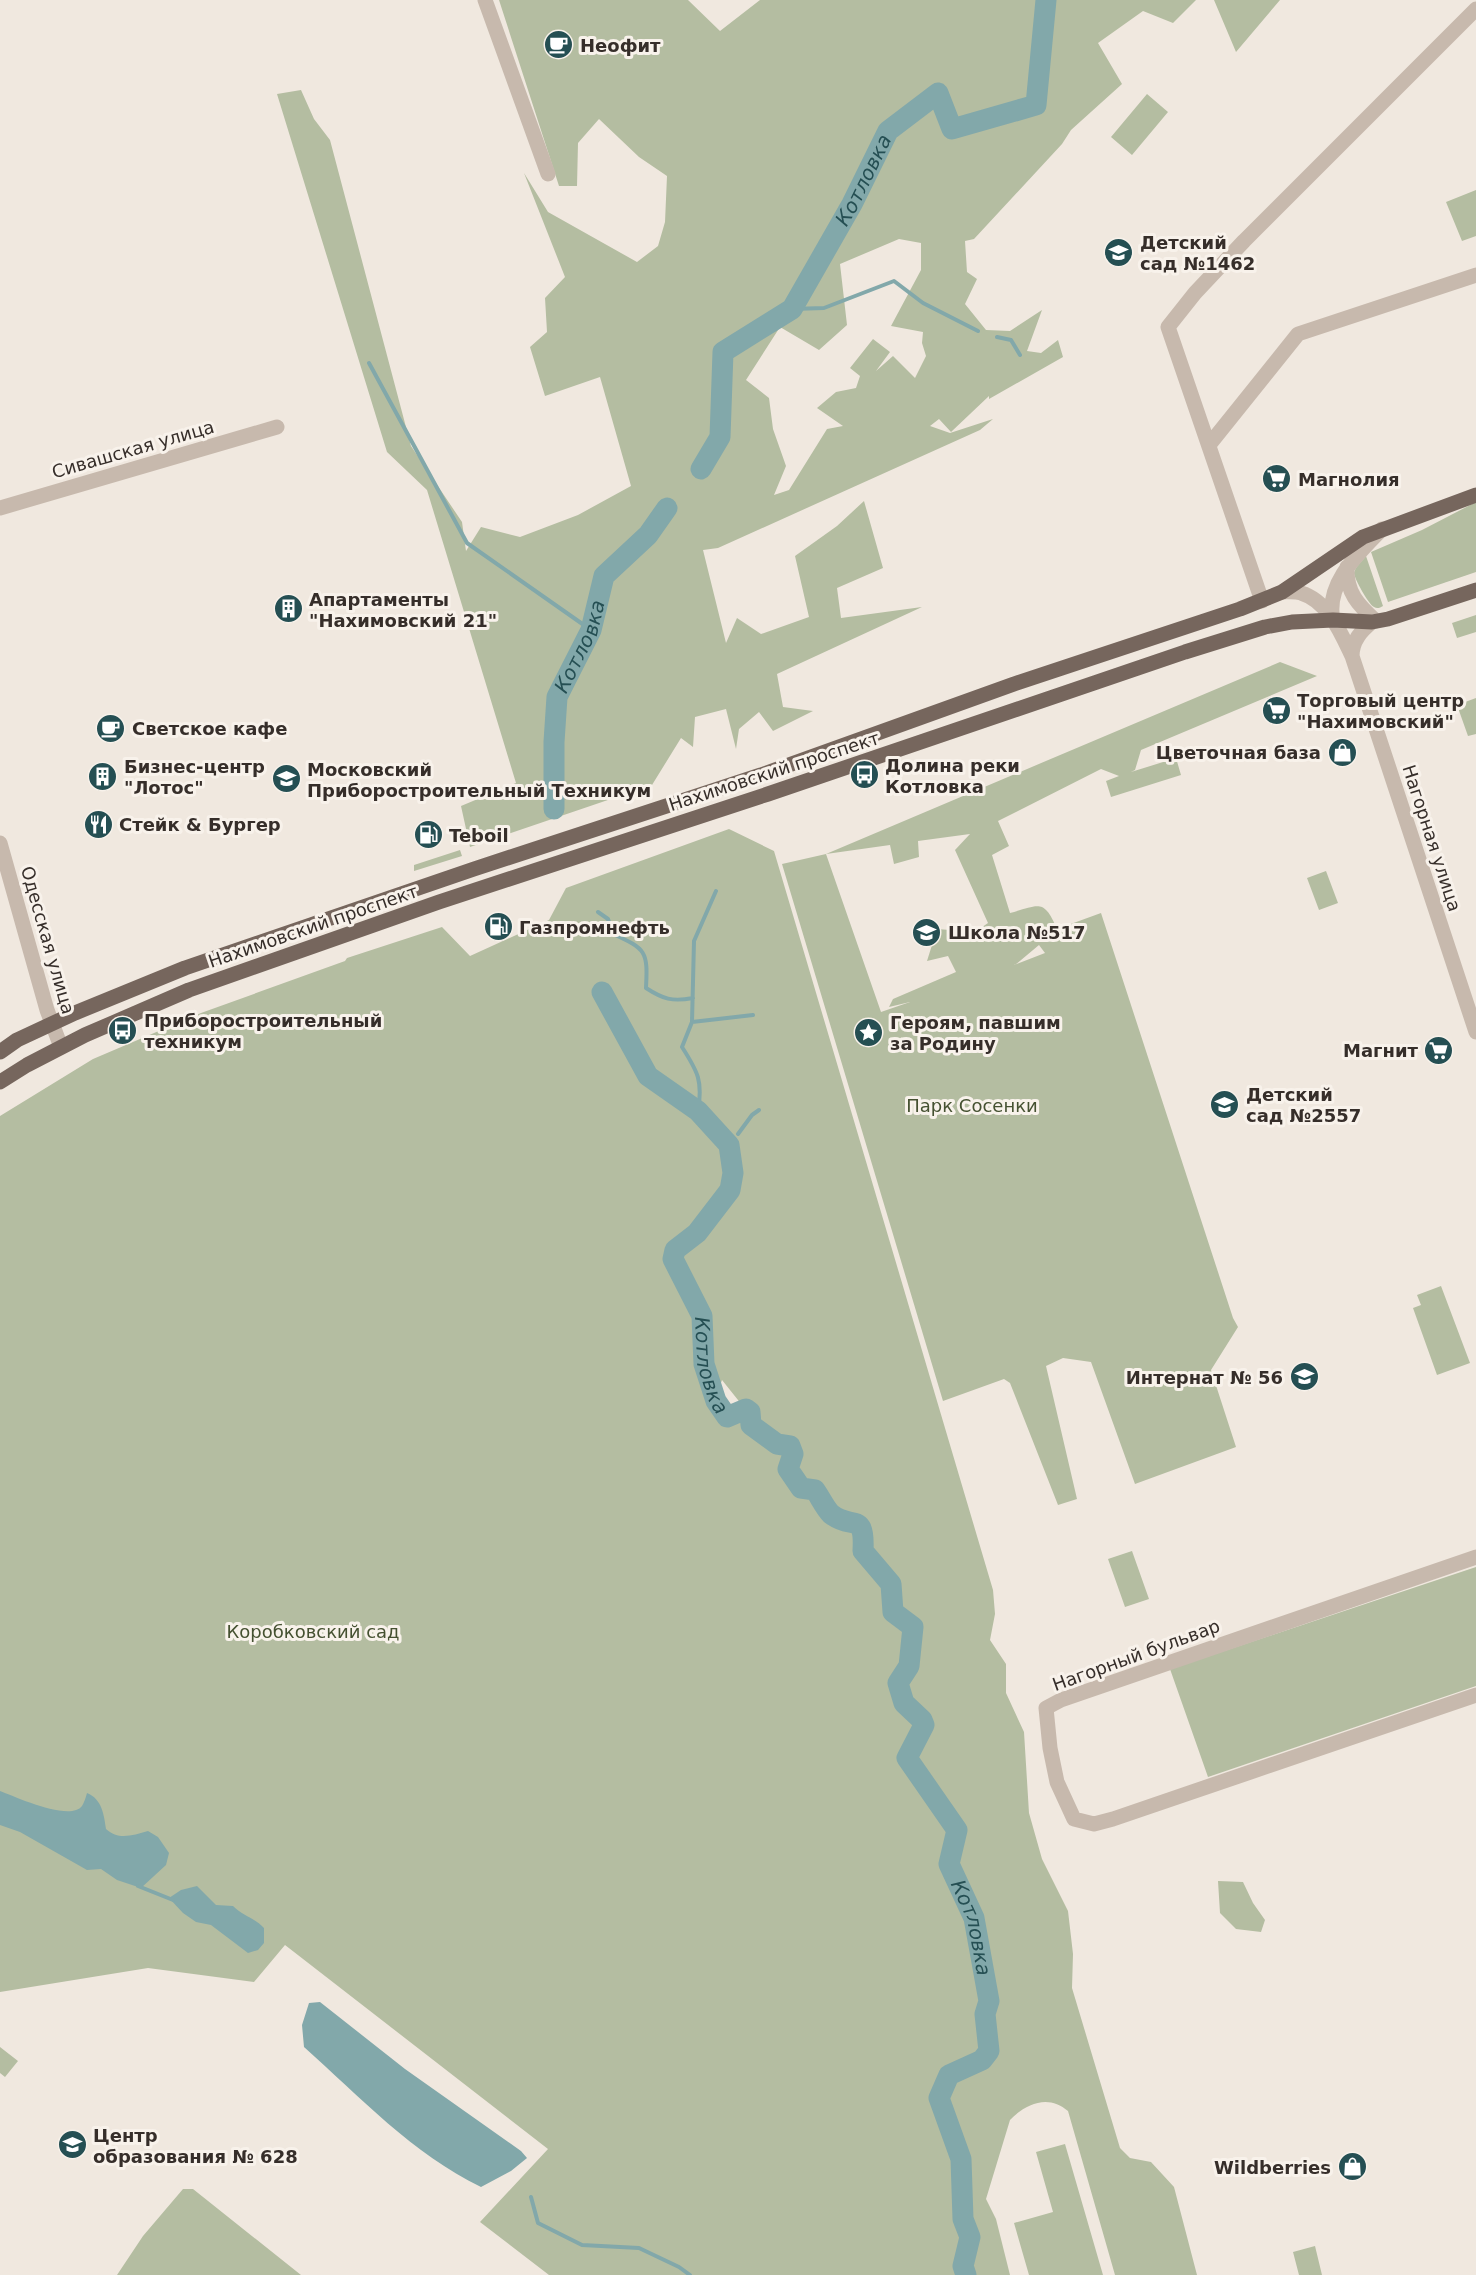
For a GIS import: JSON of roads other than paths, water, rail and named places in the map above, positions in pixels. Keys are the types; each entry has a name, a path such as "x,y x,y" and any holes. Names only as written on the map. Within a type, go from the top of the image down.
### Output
{"main road":[{"name":"Нахимовский проспект","path":"0,1052 17,1040 52,1024 185,968 474,869 761,775 1014,684 1262,601 1282,592 1355,542 1382,529 1476,495"},
{"name":"Нахимовский проспект","path":"0,1082 61,1047 189,990 439,902 837,771 1185,652 1265,627 1283,624 1333,620 1374,621 1476,590"}],"street":[{"path":"485,0 548,174"},
{"path":"1262,601 1168,327 1195,293 1244,241 1476,9"},
{"path":"1209,445 1298,334 1476,275"},
{"name":"Сивашская улица","path":"0,508 277,427"},
{"name":"Нахимовский проспект","path":"1347,567 1382,529"},
{"path":"1333,620 1331,611 1334,594 1347,567"},
{"path":"1347,567 1349,587 1353,598 1374,621 1357,639 1352,649 1352,656"},
{"name":"Нагорная улица","path":"1282,592 1300,592 1322,605 1333,620 1352,656 1476,1032"},
{"path":"1283,624 1294,627 1330,627 1352,656"},
{"name":"Одесская улица","path":"0,843 52,1024 61,1047"},
{"name":"Нагорный бульвар","path":"1476,1557 1061,1700 1046,1708 1050,1748 1057,1782 1074,1819 1094,1824 1162,1803 1476,1695"}],"water":[{"path":"0,1791 42,1807 66,1811 76,1810 82,1806 87,1793 99,1803 106,1829 111,1833 126,1836 148,1831 158,1837 169,1853 166,1865 141,1888 117,1880 101,1869 87,1870 20,1832 0,1825"},
{"path":"197,1886 216,1905 233,1906 264,1928 264,1943 258,1950 248,1953 211,1925 196,1922 183,1913 169,1898 181,1890"},
{"path":"320,2002 405,2069 521,2151 527,2158 511,2171 481,2187 456,2174 410,2141 304,2047 302,2025 309,2003"}],"waterway":[{"name":"Котловка","path":"701,469 720,437 723,352 792,309 852,204 888,131 938,93 952,129 1036,105 1046,0"},
{"path":"792,309 824,308 894,281 923,303 978,331"},
{"path":"997,337 1011,340 1020,355"},
{"path":"369,363 467,543 591,630"},
{"name":"Котловка","path":"554,809 557,697 591,630 604,576 648,535 667,508"},
{"path":"698,1111 700,1092 698,1077 682,1047 692,1022 694,941 716,891"},
{"path":"598,912 608,919 613,934 643,953 646,966 646,988 668,999 693,998"},
{"name":"Котловка","path":"602,992 648,1076 698,1111 729,1145 733,1173 730,1190 697,1233 675,1250 673,1259 702,1316 704,1364 716,1401 727,1417 746,1409 750,1412 751,1425 777,1444 790,1446 793,1454 788,1469 801,1488 815,1490 831,1514 838,1519 859,1526 862,1530 863,1551 891,1584 893,1612 913,1627 909,1666 898,1683 904,1703 922,1720 924,1725 907,1758 957,1830 949,1864 974,1918 989,2001 985,2014 989,2051 982,2060 949,2075 939,2098 961,2159 963,2219 970,2237 963,2266 966,2275"},
{"path":"692,1022 753,1015"},
{"path":"738,1134 752,1115 759,1110"},
{"name":"Котловка","path":"729,1145 732,1141"},
{"path":"138,1886 173,1900"},
{"path":"531,2197 538,2223 582,2245 639,2248 679,2267 690,2275"}],"place":[{"name":"Неофит","path":"559,45"},
{"name":"Детский сад №1462","path":"1119,252"},
{"name":"Магнолия","path":"1277,479"},
{"name":"Апартаменты \"Нахимовский 21\"","path":"288,609"},
{"name":"Торговый центр \"Нахимовский\"","path":"1276,710"},
{"name":"Светское кафе","path":"111,728"},
{"name":"Цветочная база","path":"1342,752"},
{"name":"Долина реки Котловка","path":"864,775"},
{"name":"Бизнес-центр \"Лотос\"","path":"103,776"},
{"name":"Московский Приборостроительный Техникум","path":"286,779"},
{"name":"Стейк & Бургер","path":"98,824"},
{"name":"Teboil","path":"428,835"},
{"name":"Газпромнефть","path":"498,927"},
{"name":"Школа №517","path":"927,932"},
{"name":"Приборостроительный техникум","path":"123,1030"},
{"name":"Героям, павшим за Родину","path":"869,1032"},
{"name":"Магнит","path":"1439,1050"},
{"name":"Детский сад №2557","path":"1225,1104"},
{"name":"Интернат № 56","path":"1304,1377"},
{"name":"Центр образования № 628","path":"72,2145"},
{"name":"Wildberries","path":"1352,2167"}],"park label":[{"name":"Парк Сосенки","path":"972,1105"},
{"name":"Коробковский сад","path":"313,1631"}]}
